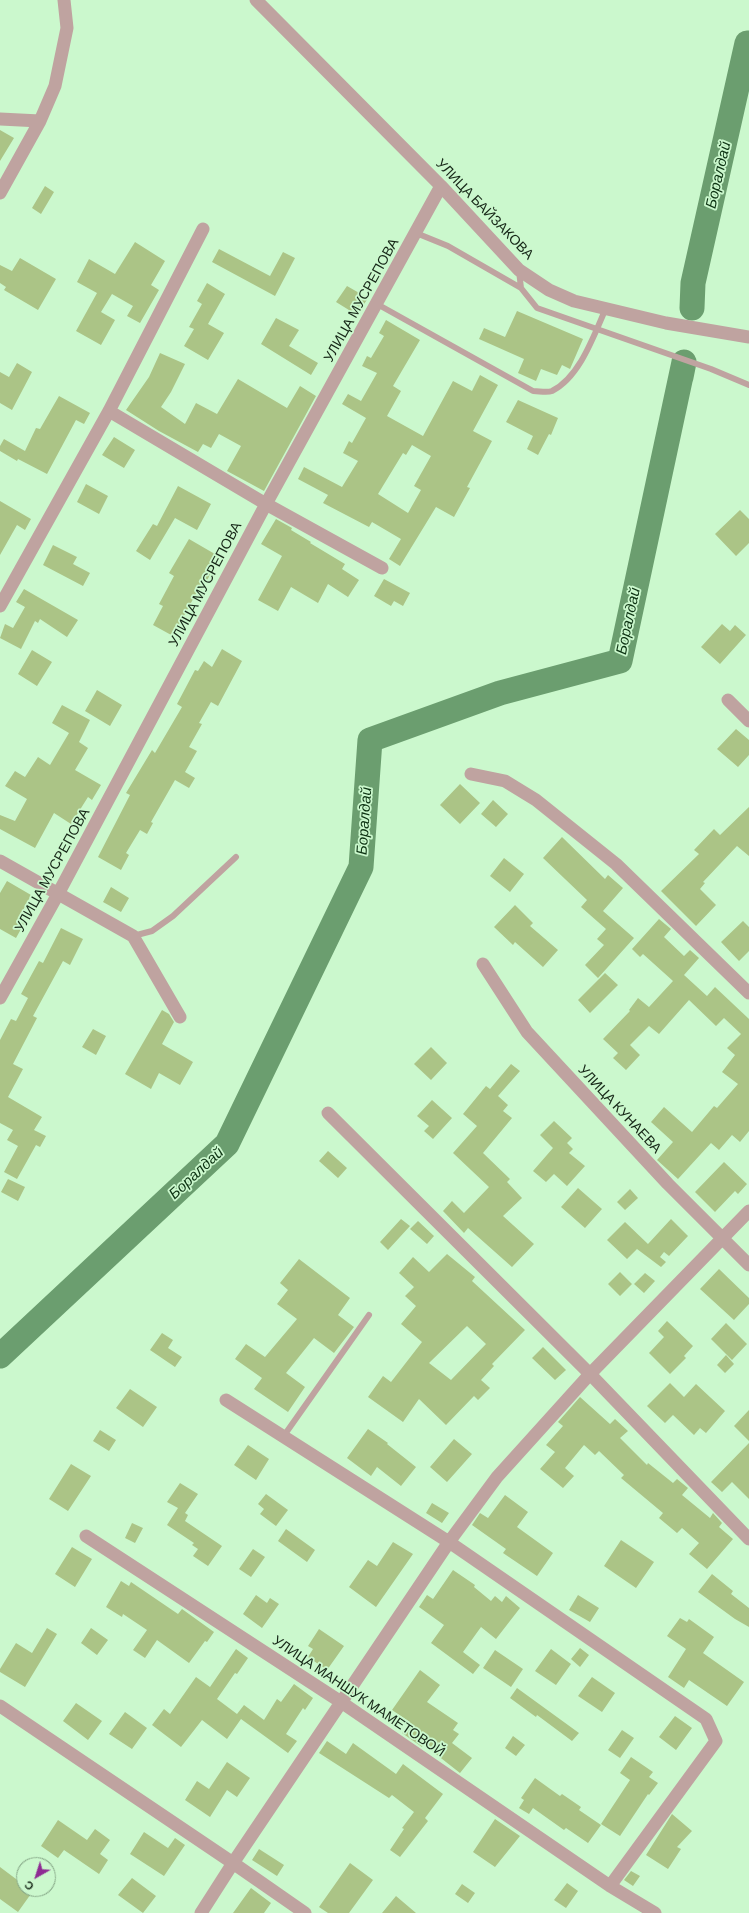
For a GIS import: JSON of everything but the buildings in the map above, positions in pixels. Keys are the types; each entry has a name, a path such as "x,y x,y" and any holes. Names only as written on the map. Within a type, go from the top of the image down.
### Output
{"street":[{"path":"0,193 40,121 56,86 68,28 64,0"},
{"name":"УЛИЦА БАЙЗАКОВА","path":"256,0 441,186 519,270 549,290 574,301 666,323 749,337"},
{"path":"0,119 40,121"},
{"name":"УЛИЦА МУСРЕПОВА","path":"0,998 58,894 266,504 441,186"},
{"path":"0,606 109,411 203,229"},
{"path":"109,411 266,504 382,568"},
{"path":"728,700 749,721"},
{"path":"471,774 505,781 536,800 616,864 749,993"},
{"path":"0,861 132,936 180,1017"},
{"name":"УЛИЦА КУНАЕВА","path":"482,964 527,1032 668,1184 749,1265"},
{"path":"328,1113 590,1374 749,1539"},
{"path":"201,1913 233,1862 449,1542 497,1477 590,1374 749,1211"},
{"path":"226,1400 449,1542 706,1719 716,1741 610,1886"},
{"name":"УЛИЦА МАНШУК МАМЕТОВОЙ","path":"86,1536 341,1702 610,1886 656,1913"},
{"path":"0,1706 233,1862 305,1913"}],"lane":[{"path":"416,233 448,246 521,288 537,308 711,369 749,384"},
{"path":"519,270 521,288"},
{"path":"377,304 533,391 551,391 570,378 597,329 606,308"},
{"path":"132,936 152,931 173,916 236,857"},
{"path":"283,1436 369,1315"}],"waterway":[{"name":"Боралдай","path":"692,308 693,283 747,43 749,43"},
{"name":"Боралдай","path":"0,1356 227,1144 361,867 370,740 500,693 620,661 684,362 681,377"}]}
